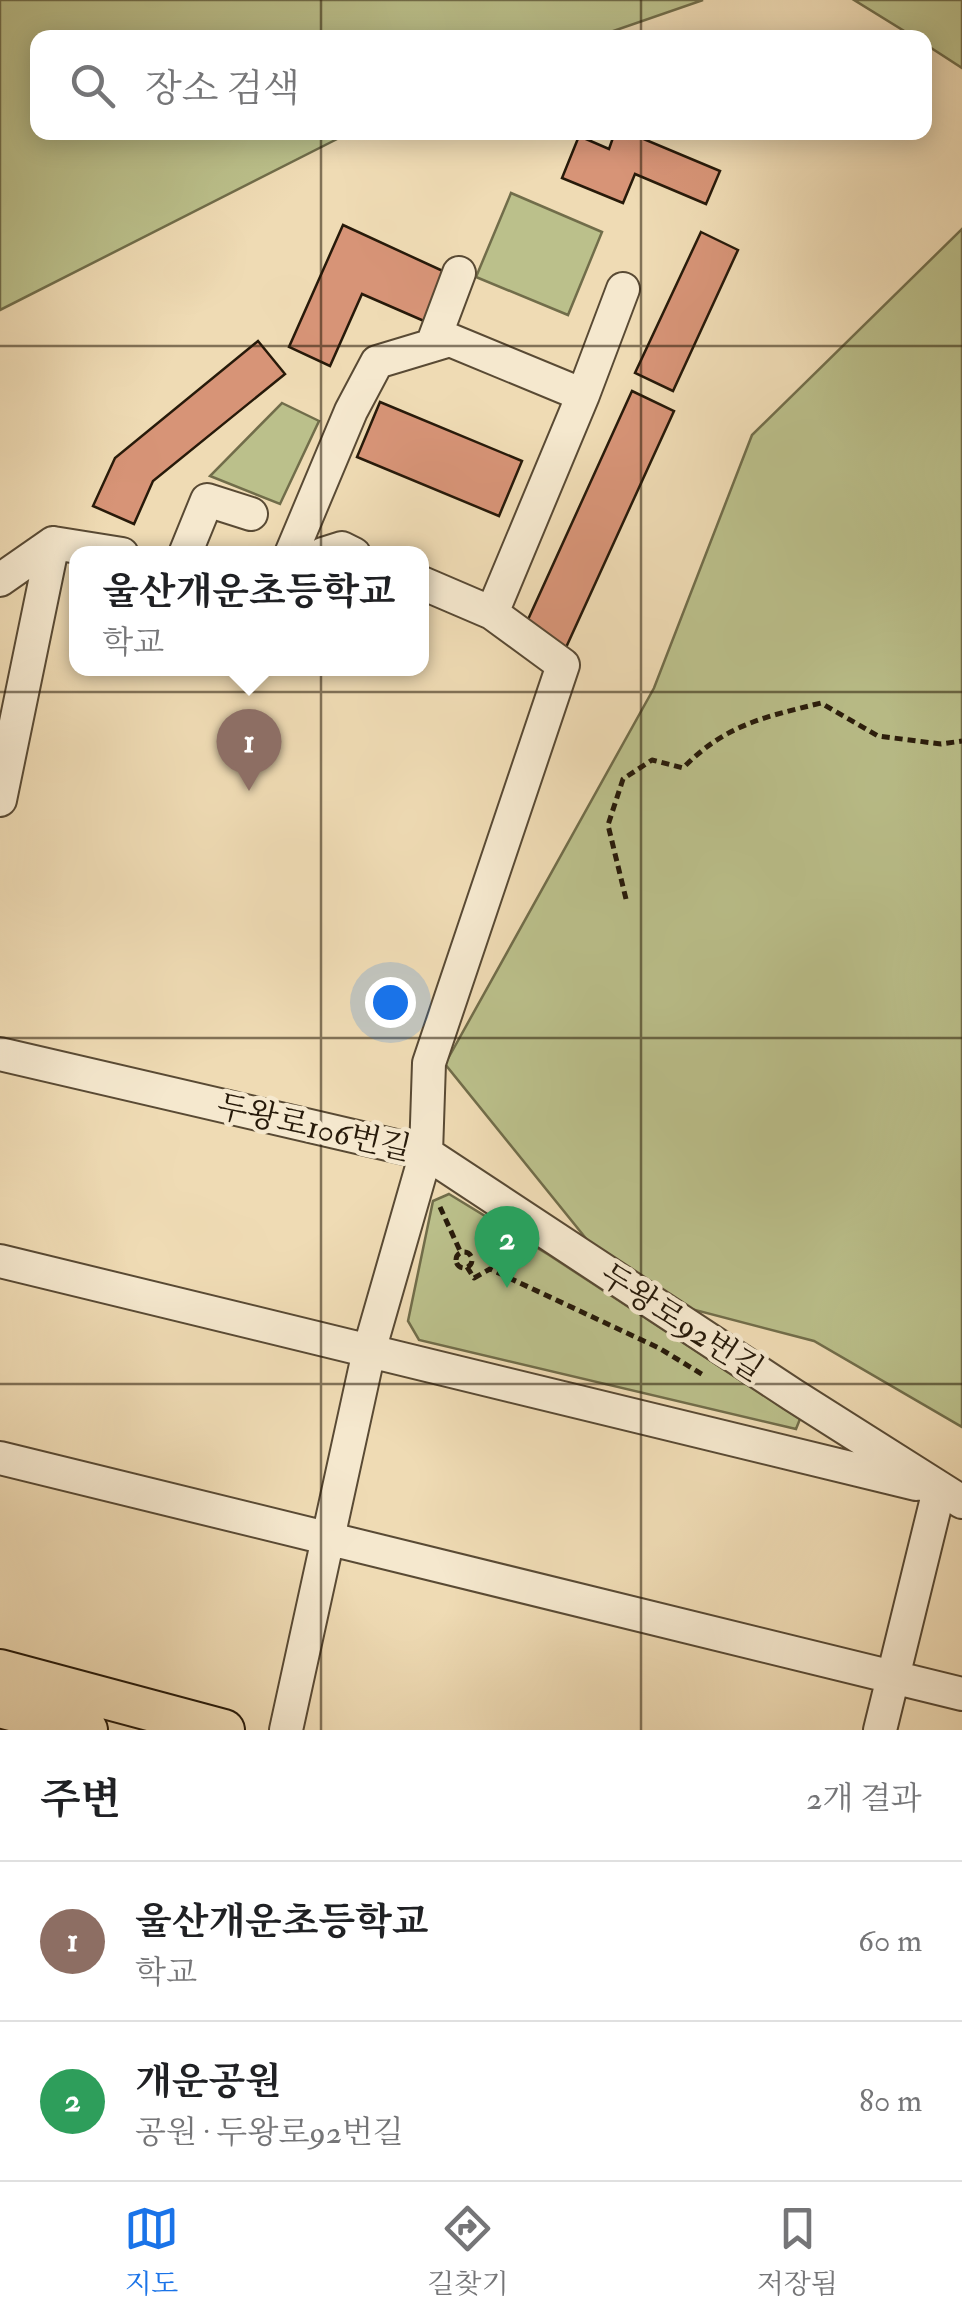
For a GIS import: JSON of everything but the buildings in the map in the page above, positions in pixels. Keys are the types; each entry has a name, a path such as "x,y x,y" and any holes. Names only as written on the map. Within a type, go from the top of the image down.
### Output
{"main road":[{"path":"0,1670 224,1730"},
{"path":"0,1706 87,1730"}],"street":[{"path":"432,345 459,274"},
{"path":"492,613 624,289"},
{"path":"294,546 351,411 377,362 450,340 583,395"},
{"path":"188,546 207,500 250,514"},
{"path":"0,800 53,543"},
{"path":"0,580 53,543 72,546"},
{"path":"426,1153 429,1063 562,665 492,613 429,586"},
{"name":"두왕로106번길","path":"0,1054 426,1153 369,1351 286,1730"},
{"name":"두왕로92번길","path":"426,1153 951,1496"},
{"path":"0,1262 951,1496 891,1678 880,1730"},
{"path":"0,1458 962,1694"}],"path":[{"path":"626,900 608,825 623,779 652,760 683,768 704,747 756,718 821,704 878,736 941,744 962,742"},
{"path":"467,1267 474,1278 490,1270 658,1348 708,1378"}],"green space":[{"path":"0,0 703,0 616,30 30,30 30,140 335,140 0,310"},
{"path":"854,0 962,0 962,68 932,49 932,30 903,30"},
{"path":"511,193 602,232 568,315 476,277"},
{"path":"962,229 962,1427 814,1341 630,1293 445,1064 654,688 752,435"},
{"path":"282,403 319,421 280,504 210,476"},
{"path":"449,1194 800,1419 796,1429 419,1340 408,1321 433,1201"}],"place":[{"name":"울산개운초등학교","path":"249,791"},
{"name":"개운공원","path":"507,1288"}]}
